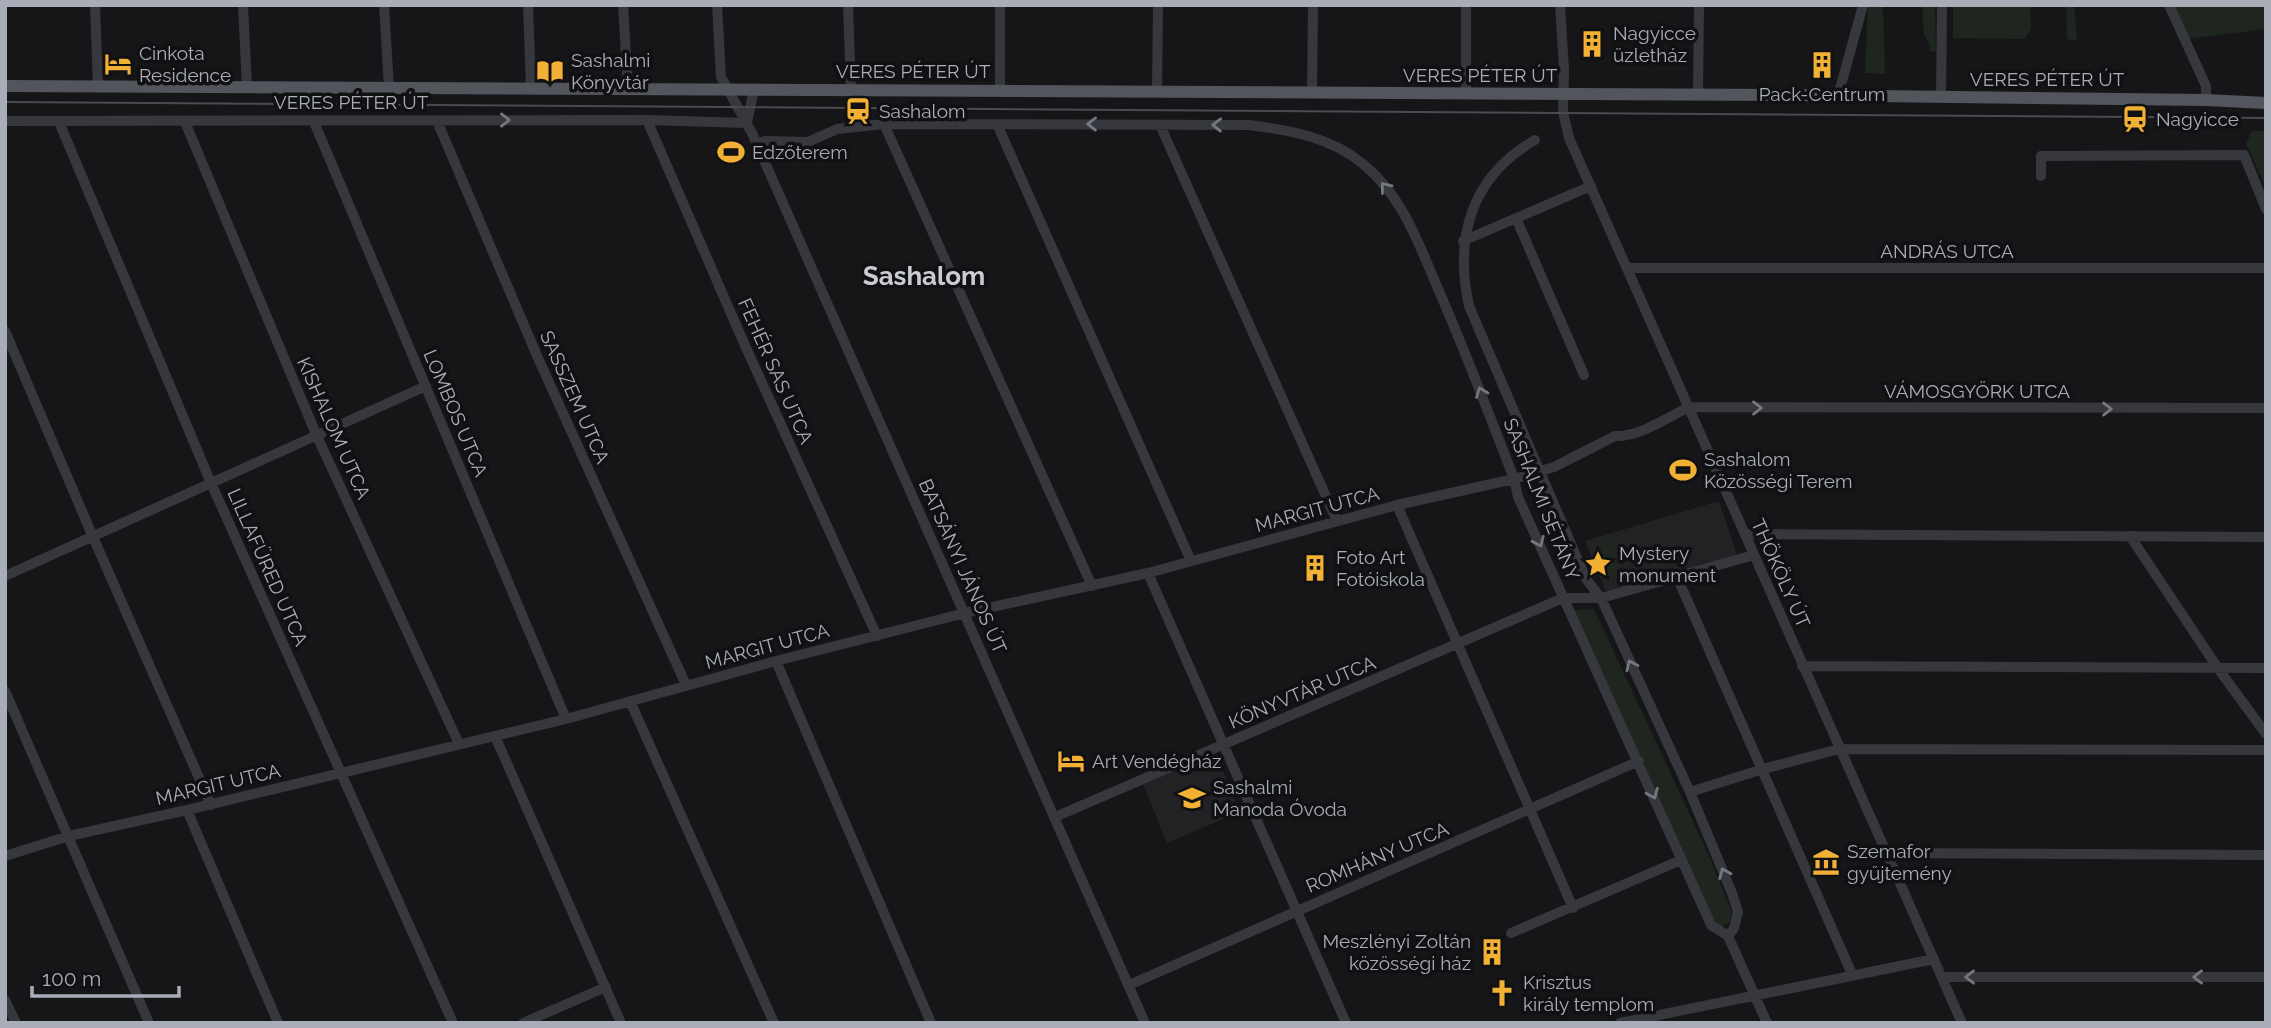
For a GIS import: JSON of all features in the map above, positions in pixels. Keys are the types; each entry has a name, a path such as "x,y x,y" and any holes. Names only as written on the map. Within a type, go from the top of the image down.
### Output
{"main road":[{"name":"VERES PÉTER ÚT","path":"5,86 1838,96 2266,103"}],"street":[{"path":"95,5 99,86"},
{"path":"243,5 247,87"},
{"path":"384,5 389,88"},
{"path":"528,5 531,88"},
{"path":"623,5 628,89"},
{"path":"717,5 720,74 725,89"},
{"path":"848,5 851,90"},
{"path":"1000,5 1000,91"},
{"path":"1157,92 1158,5"},
{"path":"1312,93 1313,5"},
{"path":"1466,5 1466,94"},
{"name":"THÖKÖLY ÚT","path":"1560,5 1565,124 1802,666 1962,1023"},
{"path":"1698,95 1699,5"},
{"path":"1838,96 1863,5"},
{"path":"1941,98 1942,5"},
{"path":"2169,5 2206,86 2206,100"},
{"name":"BATSÁNYI JÁNOS ÚT","path":"725,89 747,123 1145,1023"},
{"path":"747,123 754,89"},
{"name":"VERES PÉTER ÚT","path":"5,121 647,120 747,123"},
{"name":"FEHÉR SAS UTCA","path":"647,120 743,341 877,636"},
{"name":"SASSZEM UTCA","path":"437,121 538,358 686,685"},
{"name":"LILLAFÜRED UTCA","path":"59,122 211,483 453,1023"},
{"name":"KISHALOM UTCA","path":"185,122 316,434 458,744"},
{"name":"LOMBOS UTCA","path":"314,122 566,719"},
{"path":"884,124 1092,586"},
{"path":"756,144 765,141 808,142 837,129 884,124 1160,125 1337,521"},
{"path":"997,124 1191,561"},
{"name":"SASHALMI SÉTÁNY","path":"1160,125 1249,125 1307,135 1341,149 1363,164 1385,185 1410,224 1462,342 1514,479 1518,497 1639,761 1681,860 1711,925 1728,936 1767,1023"},
{"name":"SASHALMI SÉTÁNY","path":"1535,140 1513,155 1486,187 1474,207 1464,241 1463,273 1469,306 1586,579 1601,598 1690,792 1732,892 1738,912 1734,928 1728,936"},
{"path":"2041,176 2041,156 2244,155 2266,209"},
{"path":"1464,241 1591,186"},
{"path":"1516,218 1584,375"},
{"name":"ANDRÁS UTCA","path":"1627,268 2266,268"},
{"path":"5,331 211,805"},
{"path":"1462,342 1480,335"},
{"path":"5,576 426,386"},
{"name":"MARGIT UTCA","path":"5,856 69,836 211,805 566,719 776,661 965,613 1148,573 1397,505 1514,479 1554,467 1589,451 1596,451 1689,407"},
{"name":"VÁMOSGYÖRK UTCA","path":"1689,407 2040,410 2266,408"},
{"path":"1397,505 1573,908"},
{"path":"1745,534 2266,537"},
{"path":"2130,536 2217,667 2266,734"},
{"path":"1563,598 1601,598 1754,555"},
{"path":"1148,573 1346,1023"},
{"path":"1676,578 1852,974"},
{"name":"KÖNYVTÁR UTCA","path":"1055,817 1563,598"},
{"path":"776,661 931,1023"},
{"path":"1802,666 2266,668"},
{"path":"5,691 149,1023"},
{"path":"630,701 774,1023"},
{"path":"495,736 621,1023"},
{"path":"1690,792 1839,749 2266,750"},
{"name":"ROMHÁNY UTCA","path":"1129,985 1639,761"},
{"path":"187,810 278,1023"},
{"path":"1886,853 2266,855"},
{"path":"1511,933 1681,860"},
{"path":"1620,1023 1934,959"},
{"path":"1942,977 2266,977"},
{"path":"523,1023 606,987"},
{"path":"5,1000 16,1023"}],"shaded area":[{"path":"1868,5 1883,5 1885,74 1865,73"},
{"path":"1922,5 1935,5 1936,52 1930,51 1924,35"},
{"path":"1953,5 2030,5 2031,29 2024,39 1953,38"},
{"path":"2066,5 2074,5 2077,41 2067,39"},
{"path":"2173,5 2266,5 2266,29 2187,39"},
{"path":"2252,131 2266,131 2266,187 2246,144"},
{"path":"1719,501 1737,555 1606,592 1585,541"},
{"path":"1614,536 1625,572 1605,578 1594,542"},
{"path":"1594,609 1710,858 1732,913 1729,923 1721,927 1713,923 1573,610"},
{"name":"Sashalmi Manoda Óvoda","path":"1216,754 1240,812 1167,843 1143,784"}],"tram line":[{"path":"5,102 2266,118"}],"place":[{"name":"Nagyicce üzletház","path":"1592,44"},
{"name":"Cinkota Residence","path":"118,64"},
{"name":"Pack-Centrum","path":"1822,65"},
{"name":"Sashalmi Könyvtár","path":"550,71"},
{"name":"Sashalom","path":"858,111"},
{"name":"Nagyicce","path":"2135,119"},
{"name":"Edzőterem","path":"731,152"},
{"name":"Sashalom Közösségi Terem","path":"1683,470"},
{"name":"Mystery monument","path":"1598,564"},
{"name":"Foto Art Fotóiskola","path":"1315,568"},
{"name":"Art Vendégház","path":"1071,761"},
{"name":"Sashalmi Manoda Óvoda","path":"1192,798"},
{"name":"Szemafor gyűjtemény","path":"1826,862"},
{"name":"Meszlényi Zoltán közösségi ház","path":"1492,952"},
{"name":"Krisztus király templom","path":"1502,993"}],"district":[{"name":"Sashalom","path":"924,276"}]}
